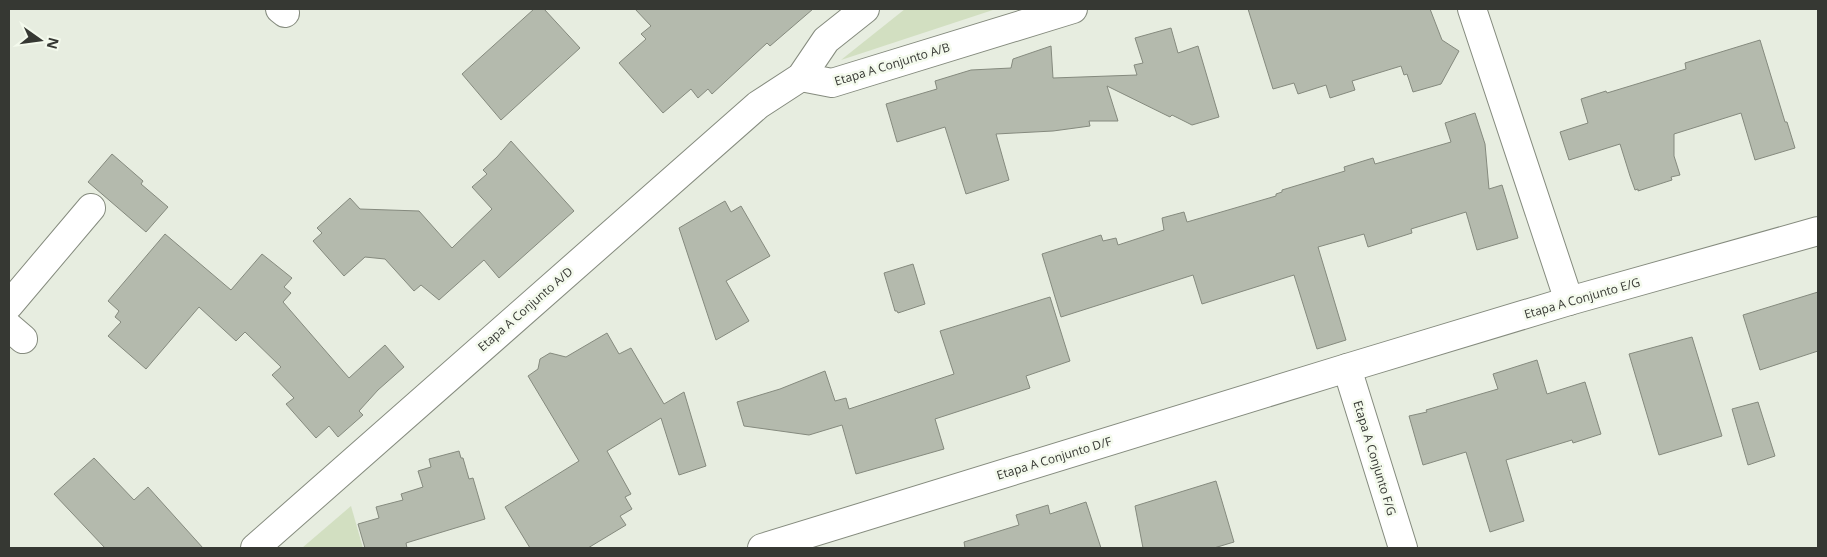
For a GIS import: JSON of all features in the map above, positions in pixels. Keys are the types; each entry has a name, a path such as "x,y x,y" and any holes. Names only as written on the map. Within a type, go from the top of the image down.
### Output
{"street":[{"path":"801,78 826,40 865,9"},
{"name":"Etapa A Conjunto A/B","path":"801,78 832,83 1073,9"},
{"path":"1472,9 1569,301"},
{"name":"Etapa A Conjunto A/D","path":"255,548 758,105 801,78"},
{"path":"9,305 91,208"},
{"name":"Etapa A Conjunto E/G","path":"1347,368 1569,301 1818,231"},
{"name":"Etapa A Conjunto D/F","path":"772,547 1347,368"},
{"name":"Etapa A Conjunto F/G","path":"1347,368 1403,548"}],"green space":[{"path":"905,9 996,9 841,60"},
{"path":"351,506 363,548 302,548"}],"building":[{"path":"534,9 544,9 580,48 501,120 462,74"},
{"path":"635,9 813,9 770,46 767,43 712,94 708,89 698,98 691,89 663,113 619,63 646,39 641,34 651,26"},
{"path":"1248,9 1430,9 1442,40 1459,51 1441,84 1413,92 1407,74 1404,75 1401,66 1352,81 1355,90 1330,98 1326,85 1298,94 1294,83 1273,89"},
{"path":"1171,28 1178,53 1198,46 1219,117 1192,125 1172,115 1170,117 1107,86 1118,121 1089,121 1090,126 1053,131 996,134 1009,180 966,194 945,127 897,142 886,104 937,89 935,81 971,70 1011,68 1013,59 1051,46 1053,78 1137,75 1134,65 1143,63 1135,38"},
{"path":"1760,40 1795,148 1755,160 1741,113 1674,134 1674,156 1680,175 1671,177 1672,180 1638,191 1638,189 1635,190 1620,144 1569,160 1560,132 1588,123 1581,99 1686,69 1685,63"},
{"path":"1475,113 1485,144 1489,189 1502,185 1518,238 1477,250 1466,212 1411,229 1412,233 1368,247 1364,234 1318,247 1346,340 1317,349 1294,275 1202,304 1193,275 1061,317 1042,254 1101,235 1103,241 1116,238 1118,245 1164,230 1162,218 1184,212 1187,222 1276,196 1282,190 1345,171 1344,167 1373,158 1375,164 1451,142 1445,123"},
{"path":"511,141 574,211 499,278 484,260 439,300 421,285 414,291 385,259 365,257 344,276 313,241 322,233 317,228 350,198 360,209 419,211 452,248 492,209 472,187 487,174 483,170"},
{"path":"112,154 143,181 141,184 168,207 146,232 88,182"},
{"path":"725,201 731,212 741,206 770,256 726,281 749,321 716,340 679,228"},
{"path":"165,234 231,290 262,254 292,278 284,287 291,293 283,302 349,378 385,345 404,367 378,390 359,411 363,415 338,437 329,426 316,438 286,404 294,398 272,375 281,367 245,332 236,341 199,307 146,369 108,336 121,322 115,317 119,311 108,301"},
{"path":"913,264 925,304 898,313 895,311 884,273"},
{"path":"1818,292 1818,351 1760,370 1743,315"},
{"path":"1050,297 1070,361 1026,376 1030,388 935,419 944,449 856,474 842,425 809,435 744,426 737,402 780,389 825,371 835,401 846,398 849,409 954,374 940,331"},
{"path":"607,333 619,354 631,348 664,404 684,392 706,466 679,475 661,418 607,451 631,494 625,497 632,509 620,516 626,525 588,548 530,548 505,507 579,461 528,376 538,369 540,359 550,353 566,357"},
{"path":"1692,337 1722,436 1659,455 1629,354"},
{"path":"1537,360 1547,394 1585,382 1601,434 1573,443 1572,440 1506,460 1524,521 1490,532 1466,452 1423,465 1409,416 1498,389 1493,374"},
{"path":"1758,402 1775,456 1748,465 1732,409"},
{"path":"459,451 469,479 473,478 485,519 406,543 407,548 365,548 358,524 379,518 376,507 403,500 401,494 423,487 418,471 431,467 429,459"},
{"path":"94,458 134,500 148,487 203,548 105,548 54,494"},
{"path":"1216,481 1234,542 1214,548 1143,548 1135,506"},
{"path":"1086,502 1101,548 965,548 964,542 1019,525 1016,515 1048,505 1050,514"}]}
